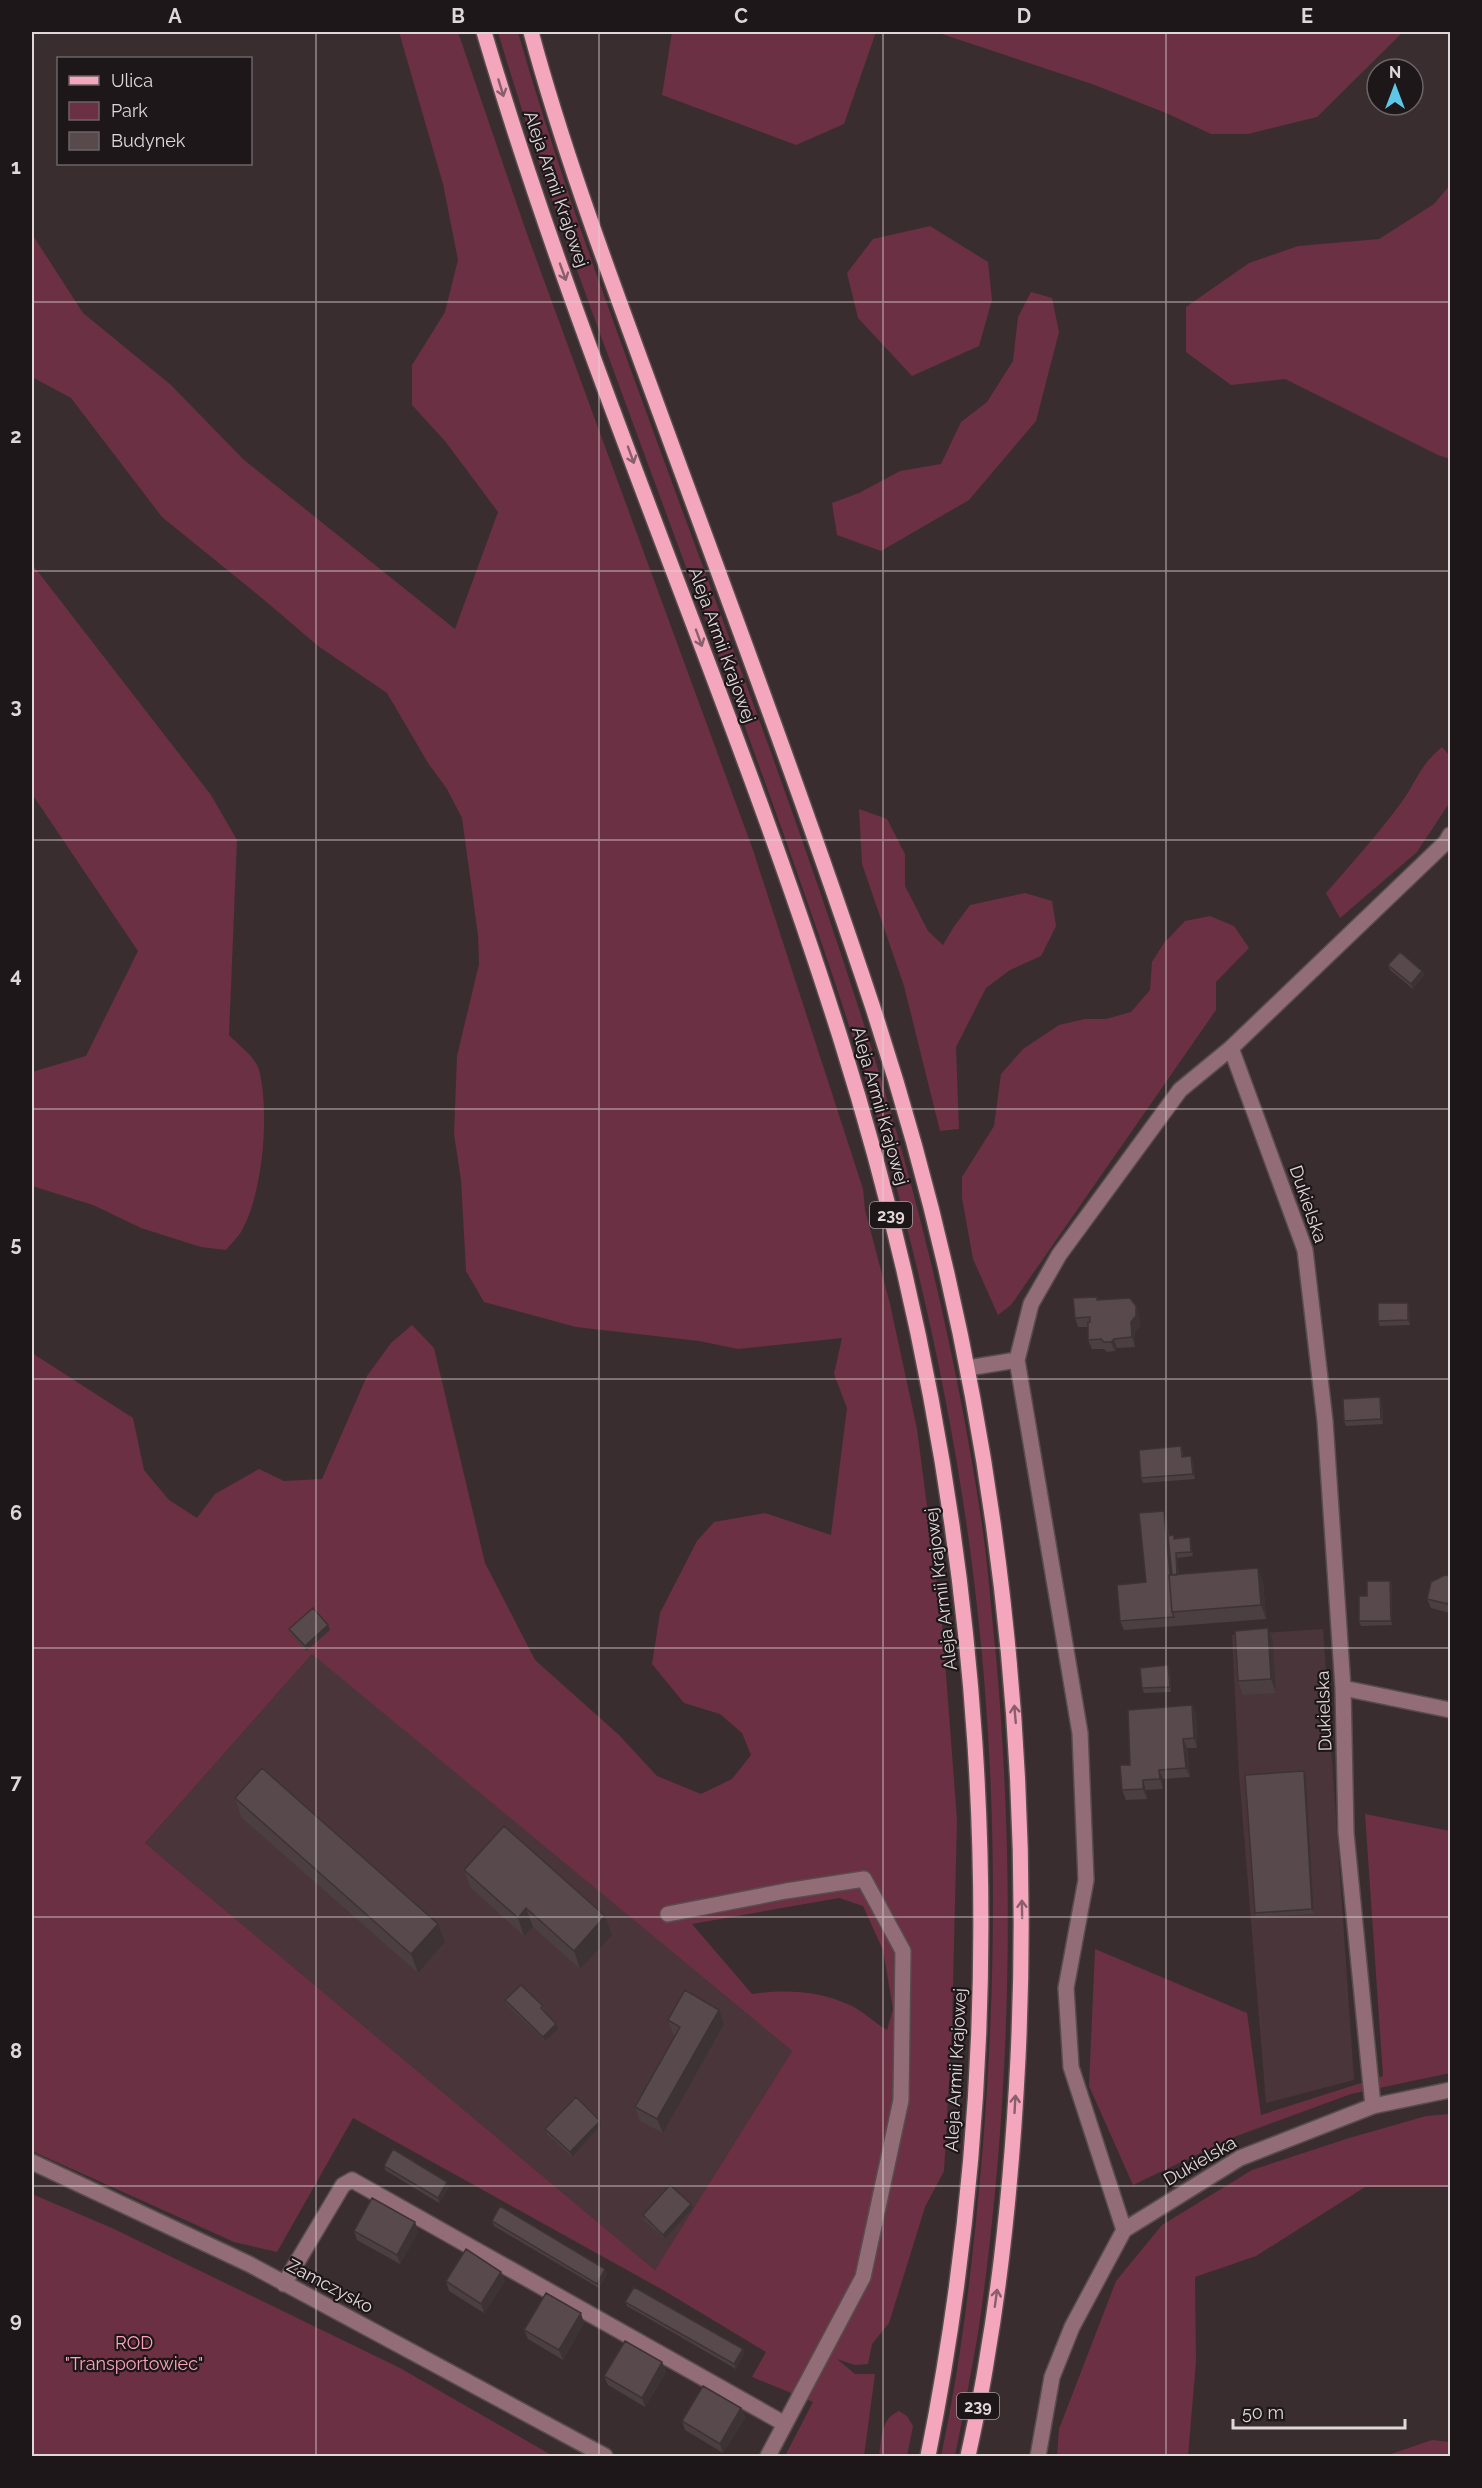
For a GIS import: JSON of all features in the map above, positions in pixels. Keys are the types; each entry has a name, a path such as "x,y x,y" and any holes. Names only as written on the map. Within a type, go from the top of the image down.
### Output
{"main road":[{"name":"Aleja Armii Krajowej","path":"484,32 517,141 559,260 728,716 811,950 854,1082 889,1206 933,1401 954,1529 969,1653 978,1771 981,1900 979,2012 969,2176 954,2300 928,2457"},
{"name":"Aleja Armii Krajowej","path":"531,32 559,127 611,281 793,776 873,1008 925,1183 968,1368 994,1523 1009,1653 1020,1814 1022,1928 1015,2109 1008,2190 988,2356 968,2457"}],"street":[{"path":"1124,2230 1071,2067 1066,1988 1086,1880 1080,1733 1017,1360 1031,1304 1059,1256 1180,1090 1231,1048 1446,843 1450,835"},
{"name":"Dukielska","path":"1038,2457 1052,2377 1072,2327 1124,2230 1240,2158 1373,2106 1346,1833 1343,1688 1325,1421 1305,1250 1231,1048"},
{"path":"968,1368 1017,1360"},
{"path":"1343,1688 1450,1710"},
{"path":"668,1914 786,1891 864,1879 903,1951 902,2100 863,2277 768,2457"},
{"path":"1373,2106 1450,2091"},
{"name":"Zamczysko","path":"32,2162 80,2183 284,2284 605,2457"},
{"path":"284,2284 343,2185 352,2180 785,2424"}],"shaded area":[{"path":"1323,1629 1354,2080 1266,2103 1239,1774 1232,1635"},
{"path":"313,1653 792,2051 655,2270 145,1843"}],"green space":[{"path":"399,32 458,32 527,234 753,850 863,1189 865,1210 890,1304 917,1429 942,1622 957,1820 952,2027 944,2171 925,2207 889,2323 872,2344 868,2364 855,2365 837,2359 855,2374 875,2374 864,2456 785,2456 813,2402 752,2377 766,2352 663,2290 353,2118 277,2252 234,2242 32,2151 32,1353 133,1418 144,1470 169,1500 197,1518 215,1494 259,1469 284,1481 322,1479 367,1376 391,1343 412,1325 434,1348 485,1563 535,1660 619,1735 657,1776 701,1794 732,1779 751,1755 742,1733 720,1714 684,1703 652,1664 660,1613 697,1541 714,1522 765,1513 831,1535 847,1408 834,1374 842,1338 738,1349 699,1341 576,1327 484,1302 466,1271 461,1180 454,1134 457,1056 479,964 478,935 462,818 447,789 428,763 387,693 318,646 162,517 71,398 32,377 32,234 83,313 171,385 244,460 455,629 498,512 445,441 412,405 412,365 445,312 458,260 443,184","holes":["312,1654 792,2051 655,2270 145,1843","839,1898 863,1906 883,1950 893,2009 887,2030 856,2008 828,1997 803,1992 752,1994 692,1924"]},
{"path":"498,32 518,32 583,235 831,924 884,1089 914,1195 952,1355 988,1570 1002,1741 1008,1910 1007,1995 998,2164 978,2333 955,2456 941,2456 956,2379 976,2223 987,2084 993,1900 990,1777 982,1655 972,1561 941,1375 898,1191 844,1010 766,784 569,248"},
{"path":"672,32 876,32 844,124 796,145 662,95"},
{"path":"936,32 1403,32 1378,57 1365,57 1365,70 1317,117 1248,134 1211,134 1166,113 1092,84"},
{"path":"1450,185 1450,459 1285,379 1231,385 1186,352 1186,307 1249,263 1298,246 1379,239 1434,204"},
{"path":"930,226 988,262 992,300 979,346 912,376 858,318 847,273 873,239"},
{"path":"1031,292 1052,298 1059,332 1036,421 969,500 881,551 837,535 832,503 859,493 900,471 941,464 961,422 987,402 1013,361 1018,317"},
{"path":"32,564 211,795 237,840 229,1035 251,1056 259,1070 264,1107 264,1130 259,1175 249,1216 241,1232 226,1250 201,1247 141,1228 93,1205 32,1186 32,1072 86,1056 138,951 32,794"},
{"path":"1442,747 1450,756 1450,802 1417,852 1340,918 1326,893 1383,826 1423,767"},
{"path":"859,809 887,819 905,854 905,886 928,931 943,945 970,905 1025,893 1052,901 1056,926 1041,956 1010,970 986,988 956,1047 959,1129 940,1131 904,986 862,864"},
{"path":"1210,916 1234,926 1249,948 1216,982 1216,1010 1011,1305 998,1315 973,1259 962,1198 962,1177 994,1126 1001,1074 1023,1049 1059,1025 1085,1019 1106,1019 1131,1012 1150,990 1152,962 1164,943 1185,921"},
{"path":"1365,1814 1450,1831 1450,2073 1351,2094 1234,2137 1133,2185 1089,2086 1095,1949 1247,2013 1261,2115 1383,2076"},
{"path":"1450,2114 1450,2187 1365,2187 1256,2256 1195,2277 1196,2361 1188,2456 1057,2456 1059,2429 1116,2281 1162,2225 1252,2170 1349,2138 1426,2116"},
{"name":"ROD \"Transportowiec\"","path":"32,2194 112,2228 400,2368 553,2456 32,2456"},
{"path":"899,2411 907,2416 913,2426 907,2456 879,2456 885,2424 893,2414"},
{"path":"1432,2440 1450,2442 1450,2456 1385,2456"}],"building":[{"path":"1400,952 1422,971 1411,984 1388,965"},
{"path":"1097,1297 1097,1300 1130,1298 1136,1306 1136,1316 1131,1322 1132,1337 1114,1339 1111,1342 1104,1342 1101,1339 1088,1340 1090,1317 1075,1318 1073,1298"},
{"path":"1378,1303 1408,1303 1408,1320 1378,1321"},
{"path":"1380,1397 1381,1419 1344,1421 1343,1399"},
{"path":"1181,1446 1182,1457 1191,1456 1193,1474 1141,1478 1139,1450"},
{"path":"1164,1511 1174,1617 1120,1621 1117,1585 1146,1582 1139,1513"},
{"path":"1174,1535 1174,1539 1190,1537 1191,1552 1176,1553 1177,1575 1172,1575 1168,1536"},
{"path":"1258,1568 1261,1605 1172,1612 1169,1575"},
{"path":"1445,1575 1450,1576 1448,1604 1427,1599 1431,1582"},
{"path":"1367,1581 1390,1581 1391,1621 1359,1621 1359,1596 1367,1596"},
{"path":"313,1608 328,1625 305,1646 289,1629"},
{"path":"1268,1628 1271,1679 1238,1681 1235,1631"},
{"path":"1168,1665 1170,1687 1142,1688 1140,1668"},
{"path":"1192,1705 1194,1738 1183,1739 1186,1768 1159,1770 1160,1779 1143,1780 1143,1789 1122,1790 1120,1765 1130,1765 1128,1710"},
{"path":"262,1768 438,1924 411,1954 235,1798"},
{"path":"1304,1771 1312,1909 1255,1913 1245,1775"},
{"path":"504,1826 605,1916 574,1951 526,1908 518,1918 464,1870"},
{"path":"521,1985 543,2006 541,2008 556,2024 543,2037 505,2000"},
{"path":"685,1990 719,2010 657,2119 635,2107 680,2027 668,2020"},
{"path":"576,2097 600,2121 570,2152 545,2129"},
{"path":"393,2149 447,2182 438,2198 384,2166"},
{"path":"670,2185 691,2204 663,2235 643,2215"},
{"path":"372,2198 415,2222 397,2255 354,2231"},
{"path":"500,2206 605,2269 597,2284 492,2221"},
{"path":"466,2249 501,2272 481,2304 446,2281"},
{"path":"634,2287 743,2349 734,2364 625,2302"},
{"path":"546,2293 581,2313 559,2350 524,2330"},
{"path":"625,2341 662,2362 642,2398 604,2376"},
{"path":"703,2386 741,2408 720,2444 682,2421"}]}
